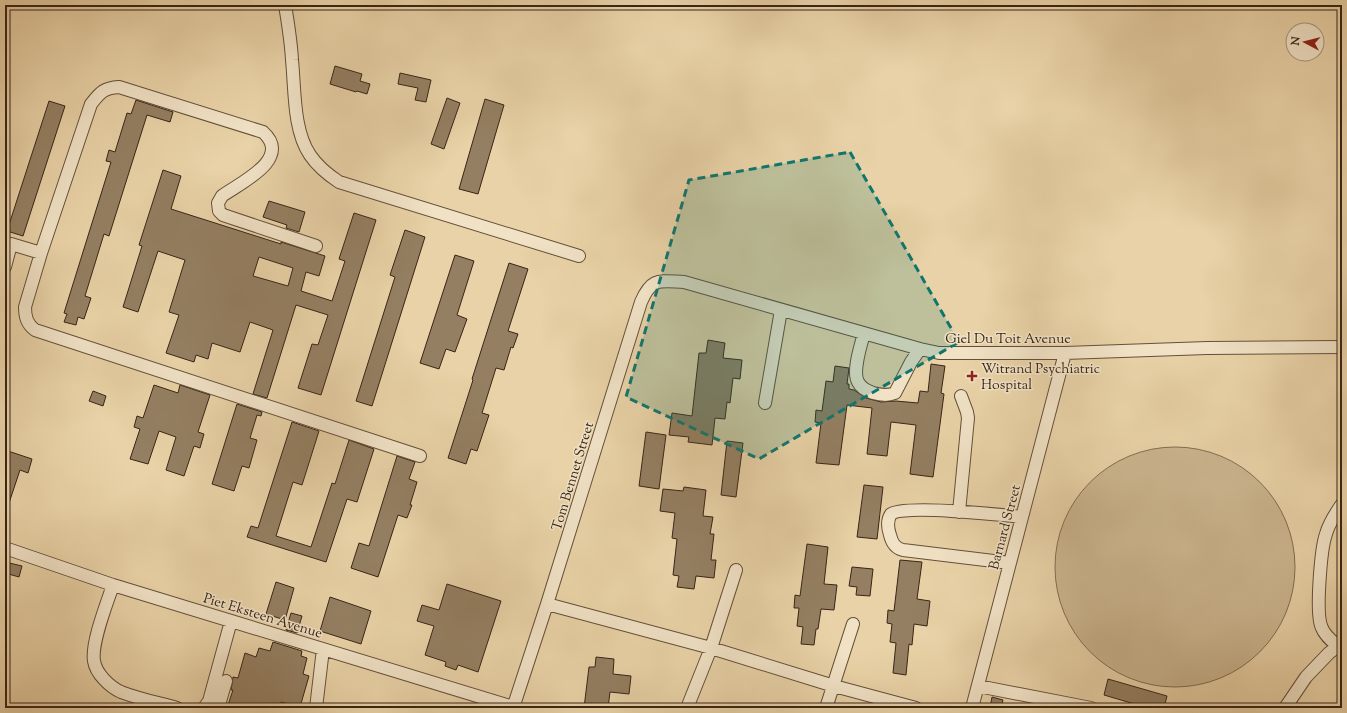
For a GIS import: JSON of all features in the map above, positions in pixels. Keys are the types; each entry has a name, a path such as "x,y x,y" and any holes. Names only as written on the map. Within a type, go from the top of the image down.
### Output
{"street":[{"path":"286,5 296,110 300,134 309,154 321,170 339,182 580,256"},
{"path":"316,246 223,215 219,211 218,203 222,196 263,168 269,160 272,152 272,144 263,132 119,87 109,88 100,93 91,104 41,253 25,307 27,321 35,330 420,456"},
{"path":"5,266 11,244 41,253"},
{"name":"Tom Bennet Street","path":"513,708 548,604 641,302 648,289 656,282 684,282"},
{"name":"Giel Du Toit Avenue","path":"684,282 920,349 939,353 1065,353 1207,348 1342,348"},
{"path":"766,403 781,310"},
{"path":"864,333 858,357 857,380 863,389 880,395 889,395 894,393 920,349"},
{"name":"Barnard Street","path":"972,708 1065,353"},
{"path":"959,512 968,418 961,396"},
{"path":"1285,708 1306,677 1329,653 1340,644 1328,637 1321,628 1318,614 1325,535 1329,525 1342,504"},
{"path":"1010,563 896,548 892,542 888,528 889,519 891,514 895,512 918,510 1022,517"},
{"name":"Piet Eksteen Avenue","path":"5,548 113,585 513,708"},
{"path":"687,708 711,648 736,570"},
{"path":"113,585 99,626 93,655 97,670 105,680 120,691 177,708"},
{"path":"548,604 711,648 834,686 916,708"},
{"path":"204,708 209,701 231,621"},
{"path":"826,708 852,624"},
{"path":"316,708 323,649"},
{"path":"218,708 226,681"},
{"path":"978,686 1090,708"}],"highlighted area":[{"path":"850,152 959,342 759,459 626,397 689,180"}],"shaded area":[{"path":"1163,447 1187,447 1210,452 1232,461 1260,482 1275,500 1286,521 1293,544 1295,567 1293,590 1286,613 1275,634 1260,652 1232,673 1210,682 1187,687 1163,687 1140,682 1118,673 1099,660 1082,643 1069,624 1060,602 1055,579 1055,555 1060,532 1069,510 1082,491 1099,474 1118,461 1140,452"}],"building":[{"path":"335,66 362,74 360,81 370,84 367,94 330,84"},
{"path":"400,73 431,80 426,102 415,100 418,88 398,84"},
{"path":"447,98 460,103 444,149 431,144"},
{"path":"485,99 504,105 478,194 459,189"},
{"path":"136,100 173,112 170,122 147,115 109,236 104,234 85,296 91,298 84,319 78,317 76,325 64,322 67,314 64,313 111,162 106,161 109,150 115,152 127,113 131,114"},
{"path":"49,101 65,106 23,236 7,231"},
{"path":"163,170 181,176 171,209 281,244 281,242 325,256 319,276 306,272 301,291 332,301 345,261 339,259 354,213 376,220 321,395 298,388 312,344 318,345 328,315 296,305 267,398 253,394 273,330 250,322 240,352 212,343 208,359 196,355 194,362 166,353 179,315 169,312 185,260 158,251 138,312 123,307 142,246 139,245","holes":["259,257 293,268 288,286 253,276"]},
{"path":"269,201 305,212 299,232 286,228 287,225 263,217"},
{"path":"405,230 425,237 372,406 356,401 395,277 390,275"},
{"path":"455,255 474,261 457,315 467,319 455,352 446,349 439,369 420,363"},
{"path":"509,263 528,269 508,331 518,334 513,348 511,347 504,370 496,368 482,413 489,415 477,451 471,449 466,464 448,458"},
{"path":"708,340 725,343 723,358 742,360 740,379 733,378 730,403 727,402 725,419 715,418 712,445 688,442 689,437 669,435 672,413 692,416 699,353 706,353"},
{"path":"931,364 945,366 941,393 944,394 933,477 910,474 916,425 891,422 887,456 867,454 872,408 847,405 839,465 816,463 821,423 815,422 816,410 822,411 826,381 833,382 835,366 849,368 847,384 849,384 849,389 854,390 866,398 881,402 896,401 918,403 920,391 928,392"},
{"path":"154,385 178,393 180,385 210,395 198,432 204,434 200,448 194,446 184,476 166,470 176,437 159,431 148,464 130,459 140,429 134,427 137,416 143,418"},
{"path":"93,391 106,396 103,406 89,401"},
{"path":"237,404 262,412 261,416 257,415 250,438 257,440 249,468 242,466 234,491 212,484"},
{"path":"292,422 319,431 302,485 293,482 276,536 311,547 332,483 335,484 349,440 374,449 357,502 347,499 326,562 247,537 251,526 258,528"},
{"path":"646,432 666,435 659,489 639,486"},
{"path":"727,441 743,443 736,497 721,495"},
{"path":"5,450 32,459 28,473 20,470 7,509 5,509"},
{"path":"397,456 415,462 409,479 417,482 410,505 412,505 407,518 398,515 378,577 351,568 359,543 369,546"},
{"path":"864,485 883,487 877,539 857,537"},
{"path":"684,487 706,490 703,516 713,517 710,534 714,534 711,560 716,560 714,578 696,576 694,589 677,587 679,576 673,575 677,539 672,538 675,513 660,511 663,489 683,491"},
{"path":"807,544 828,547 824,584 837,585 834,610 821,609 814,645 801,644 803,627 797,626 799,608 794,608 795,595 800,596"},
{"path":"900,560 922,562 917,599 930,601 927,626 914,624 912,645 909,644 906,675 893,673 896,643 890,642 892,624 887,623 888,610 894,611"},
{"path":"5,562 22,566 19,577 5,573"},
{"path":"852,567 873,569 870,596 856,595 857,587 849,586"},
{"path":"276,582 294,588 285,620 266,614"},
{"path":"447,584 501,601 478,672 458,665 456,670 445,666 446,662 425,655 434,626 417,621 422,605 439,610"},
{"path":"330,597 371,611 361,644 320,631"},
{"path":"291,613 302,616 297,633 286,630"},
{"path":"273,642 302,651 301,656 307,658 303,674 309,676 300,707 281,702 279,708 227,708 233,690 231,690 233,677 238,678 245,653 256,657 259,648 270,651"},
{"path":"596,657 614,659 613,674 631,676 629,694 610,692 608,708 584,708 589,667 595,667"},
{"path":"1108,679 1167,696 1164,708 1148,708 1104,695"},
{"path":"992,697 1003,700 1001,708 990,708"}],"place":[{"name":"Witrand Psychiatric Hospital","path":"972,376"}]}
